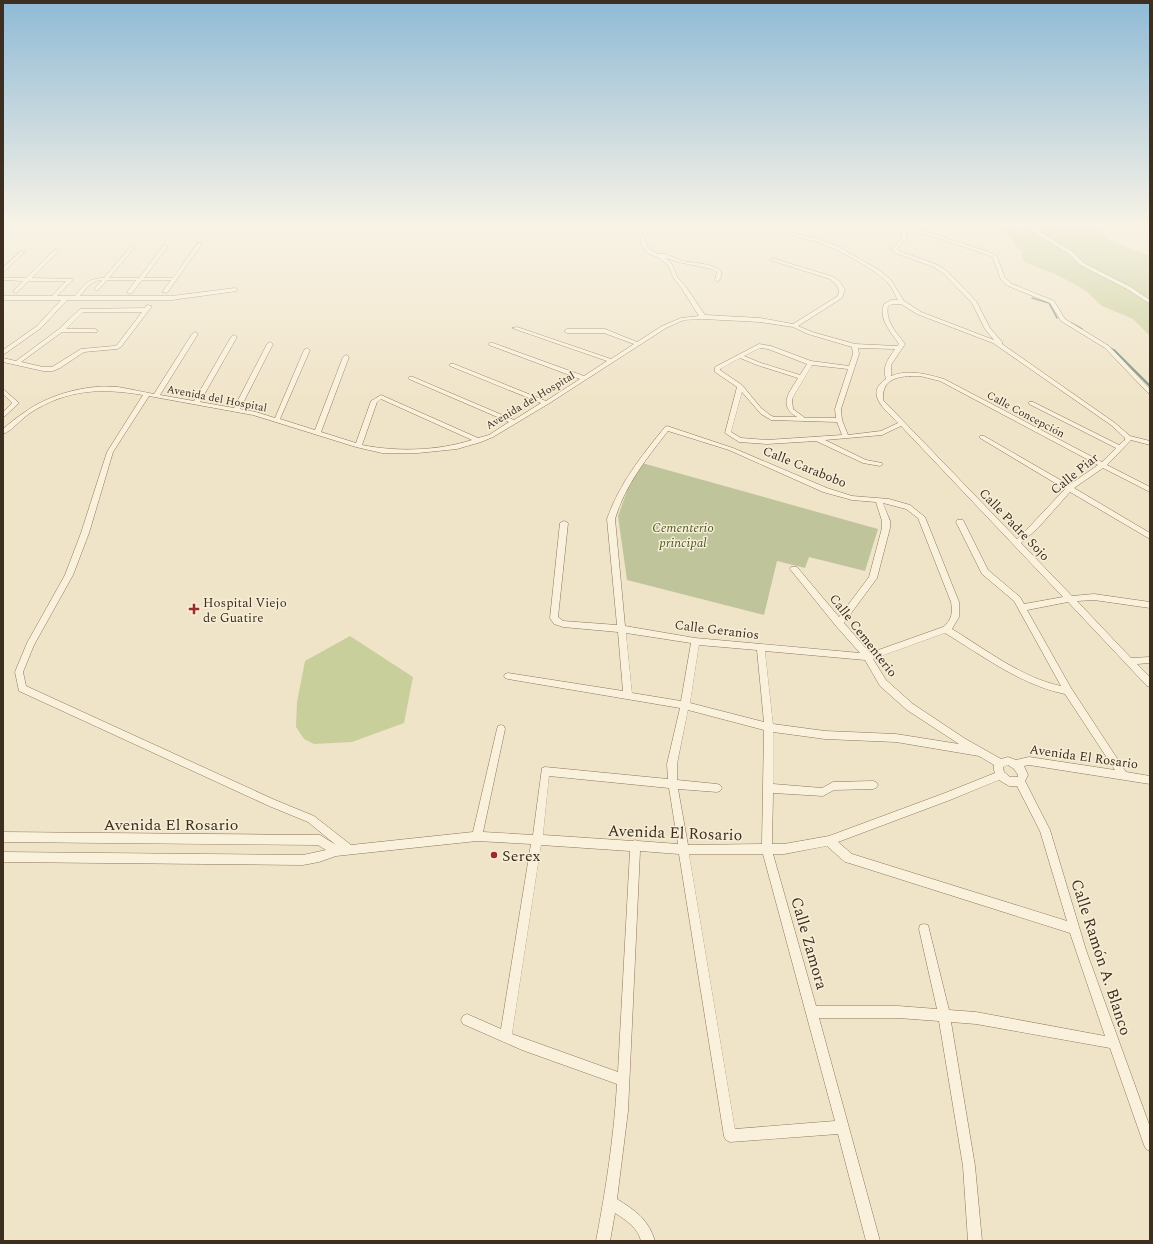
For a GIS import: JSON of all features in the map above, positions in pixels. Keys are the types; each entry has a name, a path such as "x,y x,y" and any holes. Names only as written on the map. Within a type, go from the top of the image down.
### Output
{"street":[{"path":"16,292 23,284"},
{"path":"52,297 62,284"},
{"path":"77,297 89,284"},
{"path":"97,289 101,284"},
{"path":"130,292 136,284"},
{"path":"165,292 171,284"},
{"path":"681,284 686,289 694,307 703,317"},
{"path":"794,326 840,297 842,290 839,284"},
{"path":"891,284 902,302 919,313 977,335 1002,347 1053,381 1118,428 1128,437 1150,443"},
{"path":"957,284 974,302 988,329 1000,341 1002,347"},
{"path":"1009,284 1052,302 1063,320 1107,347 1148,388"},
{"path":"1121,284 1150,302"},
{"path":"3,298 172,298 235,290"},
{"path":"3,353 39,327 66,297"},
{"path":"889,379 886,373 887,364 902,344 885,320 885,308 886,305 891,302 902,302"},
{"path":"3,360 43,369 53,369 83,350 115,348 119,346 148,308 82,310 61,330 17,363"},
{"name":"Avenida del Hospital","path":"3,432 28,412 66,394 89,388 117,389 254,413 358,446 382,451 418,451 457,447 491,436 546,403 664,326 683,319 703,317 760,320 794,326 810,333 855,346 899,348"},
{"path":"515,328 611,361"},
{"path":"61,330 94,331"},
{"path":"566,331 605,331 638,344"},
{"path":"156,396 196,334"},
{"path":"196,403 234,337"},
{"path":"236,410 270,344"},
{"path":"491,344 584,378"},
{"path":"839,420 802,418 773,419 766,416 740,386 724,377 717,371 717,368 759,346 766,346 810,363 851,368"},
{"path":"846,437 839,420 838,409 856,354 855,346"},
{"path":"277,420 308,350"},
{"path":"740,356 759,364 802,377"},
{"path":"317,433 346,357"},
{"path":"802,418 792,412 788,405 789,399 810,363"},
{"path":"452,365 546,403"},
{"name":"Calle Concepción","path":"889,379 902,374 918,374 942,380 1150,490"},
{"path":"411,378 514,422"},
{"name":"Calle Padre Sojo","path":"889,379 880,387 878,393 880,400 1150,683"},
{"path":"740,386 728,433 739,440 767,442 846,437 882,432 894,428 902,423"},
{"path":"3,391 16,403 3,415"},
{"path":"147,394 110,452 85,533 69,575 30,645 19,672 22,688 272,803 311,819 350,850"},
{"path":"358,446 374,401 381,397 479,441"},
{"path":"1031,403 1120,448"},
{"name":"Calle Carabobo","path":"622,629 611,519 614,504 667,428 731,449 825,490 852,498 889,501 908,507 921,517 955,602 956,616 952,625 946,629"},
{"path":"982,437 1150,536"},
{"name":"Calle Piar","path":"1017,543 1035,526 1069,488 1103,465 1128,440 1128,437"},
{"path":"816,438 865,462 880,464"},
{"path":"731,449 739,440"},
{"path":"839,624 873,578 886,528 886,521 879,500"},
{"path":"960,522 985,572 1016,599 1068,691 1123,775"},
{"name":"Calle Geranios","path":"564,523 554,618 557,622 563,624 622,629 695,641 868,657"},
{"name":"Calle Cementerio","path":"794,570 868,657 883,683 910,707 980,752 1000,763"},
{"path":"1021,608 1070,599 1094,597 1150,605"},
{"path":"622,629 628,696"},
{"path":"868,657 946,629 1024,675 1056,690 1068,691"},
{"path":"695,641 685,705 672,764 673,784 730,1136 843,1127"},
{"name":"Calle Zamora","path":"761,648 769,727 767,850 873,1241"},
{"path":"1129,661 1150,660"},
{"path":"508,676 685,705 769,727 825,735 896,738 980,752"},
{"path":"477,836 501,730"},
{"name":"Avenida El Rosario","path":"1000,763 1008,761 1016,764 1029,761 1150,780"},
{"path":"1000,763 998,768 1000,775 1009,782 1020,781"},
{"name":"Avenida El Rosario","path":"1016,764 1023,774 1023,778 1020,781"},
{"path":"506,1037 537,841 545,771 717,788"},
{"name":"Avenida El Rosario","path":"3,857 286,860 314,858 336,851 477,836 537,841 636,845 684,849 767,850 829,841 947,797 1000,775"},
{"name":"Calle Ramón A. Blanco","path":"1020,781 1044,830 1113,1042 1150,1145"},
{"path":"768,788 823,792 833,786 873,785"},
{"name":"Avenida El Rosario","path":"3,837 320,840 336,851"},
{"path":"829,841 849,858 1075,929"},
{"path":"603,1241 610,1202 622,1111 636,845"},
{"path":"924,929 944,1015 968,1166 975,1241"},
{"path":"812,1012 898,1012 976,1018 1113,1042"},
{"path":"467,1020 506,1037 624,1080"},
{"path":"610,1202 637,1220 648,1236 648,1241"}],"green space":[{"path":"1074,284 1150,284 1150,336 1133,319 1102,306"},
{"name":"Cementerio principal","path":"642,463 878,529 865,571 809,557 805,568 777,561 764,615 627,580 618,516 627,491"},
{"path":"350,636 413,677 404,723 352,742 314,744 304,739 296,727 297,702 305,661"}],"waterway":[{"path":"1032,298 1049,303 1057,318"},
{"path":"1071,323 1082,329"},
{"path":"1108,346 1115,351"},
{"path":"1115,351 1150,386"}],"place":[{"name":"Hospital Viejo de Guatire","path":"194,609"},
{"name":"Serex","path":"494,855"}]}
